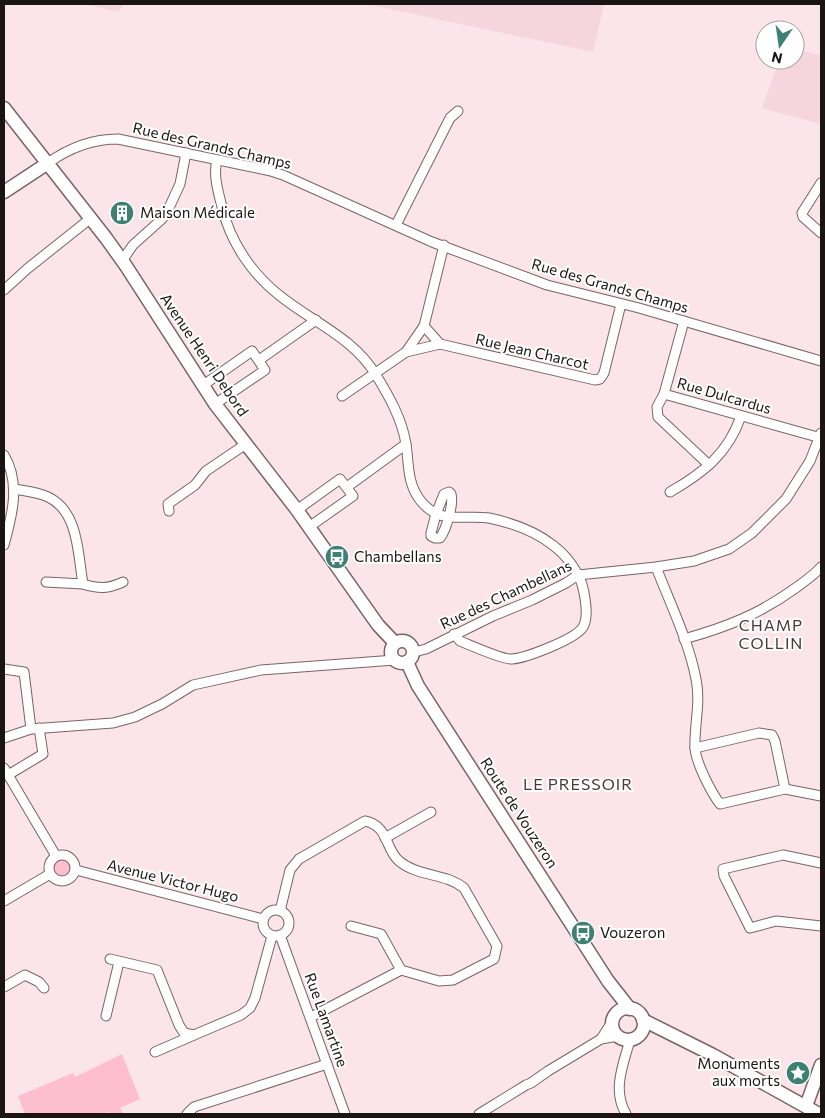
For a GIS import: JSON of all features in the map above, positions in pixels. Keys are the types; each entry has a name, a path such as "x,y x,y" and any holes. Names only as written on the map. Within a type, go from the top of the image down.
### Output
{"street":[{"name":"Avenue Henri Debord","path":"4,108 91,218 122,261 202,386 297,510 378,625 395,643"},
{"path":"396,225 450,118 458,111"},
{"name":"Rue des Grands Champs","path":"48,163 79,146 105,139 127,140 283,175 396,225 546,285 684,321 821,361"},
{"path":"122,261 133,245 162,219 168,210 180,184 186,153"},
{"path":"217,160 215,167 216,185 223,212 242,254 252,268 280,296 341,337 376,373 399,418 406,444 412,488 421,502 436,514 448,518 488,518 524,528 542,537 557,548 578,574 585,598 586,618 584,626 579,632 556,645 533,654 510,659 460,641 454,634"},
{"path":"4,192 48,163"},
{"path":"821,183 802,213 803,217 821,233"},
{"path":"4,290 27,269 91,218"},
{"name":"Rue Jean Charcot","path":"342,396 406,352 424,326 444,245"},
{"name":"Rue Jean Charcot","path":"406,352 440,344 595,380 600,379 604,373 621,304"},
{"path":"259,360 316,320"},
{"name":"Rue Dulcardus","path":"684,321 664,394 821,436"},
{"path":"424,326 440,344"},
{"path":"202,386 252,351 259,360 265,370 215,404"},
{"path":"664,394 658,407 658,417 709,465"},
{"path":"670,492 694,478 709,465 735,432 741,416"},
{"name":"Rue des Chambellans","path":"4,738 35,729 113,723 142,714 193,686 261,670 405,658 493,616 532,600 566,583 578,574 656,567 694,561 729,549 752,533 786,499 810,461 821,436"},
{"path":"169,511 168,504 195,485 206,471 246,444"},
{"path":"346,487 406,444"},
{"path":"4,455 14,488 13,511 4,545"},
{"path":"297,510 340,478 353,496 308,527"},
{"path":"14,488 48,497 66,512 73,526 83,584"},
{"path":"449,492 452,497 448,518 442,536 440,538 432,536 431,533 436,514 444,494 449,492"},
{"path":"656,567 684,639 696,679 695,748 700,768 720,804 785,789 821,796"},
{"path":"684,639 721,629 752,616 819,573"},
{"path":"46,582 111,588 123,582"},
{"path":"400,640 407,641 412,645 405,658 391,655 391,648 400,640"},
{"name":"Route de Vouzeron","path":"405,658 418,686 608,981 630,1009"},
{"path":"4,669 24,672 35,729 43,754 6,771 56,856"},
{"path":"695,748 759,733 772,735 775,741 785,789"},
{"path":"385,838 431,812"},
{"path":"280,910 290,870 299,859 365,821 375,823 398,860 409,868 456,882 464,888 497,946 494,959 453,980 439,981 400,970 311,1017"},
{"path":"63,854 70,857 75,863 76,870 71,878 63,881 56,879 50,874 49,866 52,858 63,854"},
{"path":"821,863 783,855 723,869 724,876 750,928 776,922 821,926"},
{"name":"Avenue Victor Hugo","path":"76,870 263,918"},
{"path":"4,901 50,874"},
{"path":"280,910 287,916 289,925 284,933 276,936 265,931 262,923 263,918 268,912 280,910"},
{"path":"351,926 381,934 400,970"},
{"path":"155,1052 241,1015 250,1008 276,936"},
{"name":"Rue Lamartine","path":"276,936 311,1017 345,1114"},
{"path":"106,1016 114,961 157,970 179,1025 184,1033 194,1035"},
{"path":"4,987 25,975 38,982 44,988"},
{"name":"Route de Vouzeron","path":"608,981 614,998 614,1018"},
{"path":"479,1114 526,1085 531,1084 548,1071 601,1039 620,1010 630,1009 638,1013 642,1026 638,1036 601,1039"},
{"path":"614,1018 613,1030 624,1038"},
{"path":"642,1026 665,1032 713,1055 819,1114"},
{"path":"624,1038 618,1088 619,1100 626,1114"},
{"path":"187,1114 194,1107 327,1064"},
{"path":"806,1106 821,1065"}],"shaded area":[{"path":"83,4 124,4 119,12"},
{"path":"366,4 604,4 593,52"},
{"path":"805,51 821,55 821,124 762,108 775,70 805,70"},
{"path":"62,858 68,861 71,867 68,873 62,876 56,873 53,867 56,861"},
{"path":"122,1054 140,1099 120,1108 123,1114 110,1114 109,1112 104,1114 25,1114 18,1096 73,1073 75,1077"}],"place":[{"name":"Maison Médicale","path":"122,213"},
{"name":"Chambellans","path":"337,557"},
{"name":"Vouzeron","path":"583,933"},
{"name":"Monuments aux morts","path":"798,1073"}],"district":[{"name":"CHAMP COLLIN","path":"771,634"},
{"name":"LE PRESSOIR","path":"578,784"}]}
